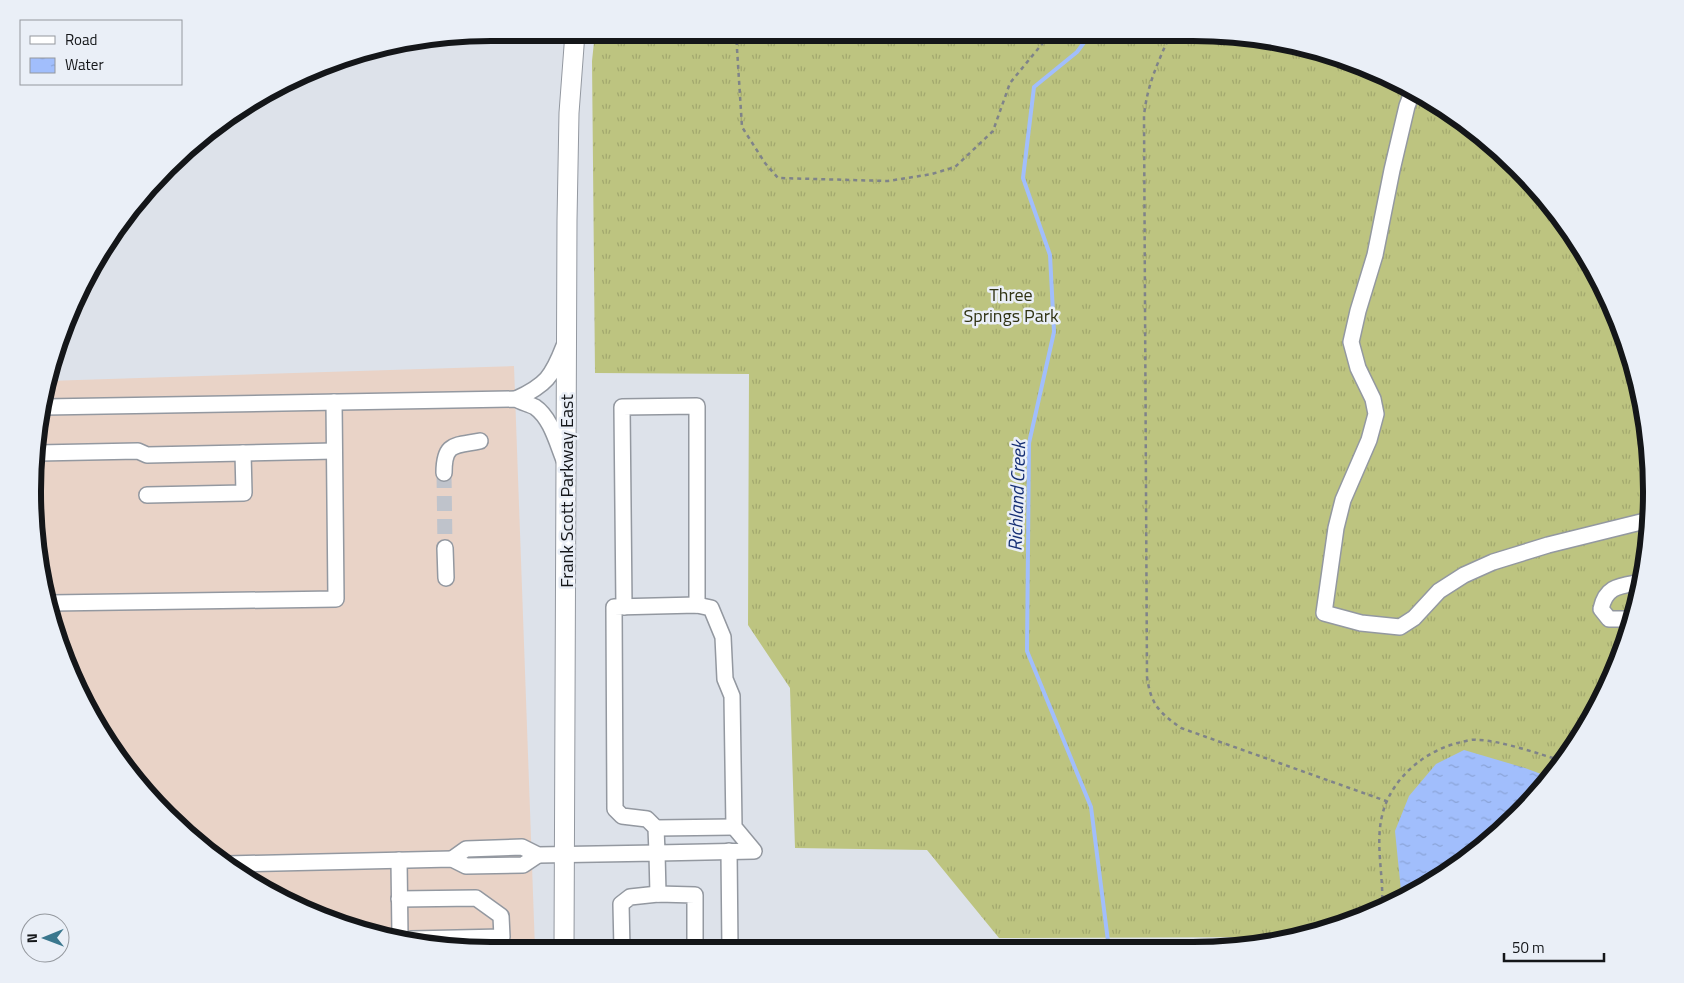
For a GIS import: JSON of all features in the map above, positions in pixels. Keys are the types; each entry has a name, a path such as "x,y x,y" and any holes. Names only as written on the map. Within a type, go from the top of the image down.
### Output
{"main road":[{"name":"Frank Scott Parkway East","path":"564,942 569,113 574,41"}],"lane":[{"path":"1410,98 1394,161 1375,255 1351,342 1358,368 1373,399 1376,414 1369,440 1343,500 1336,528 1324,613 1361,623 1400,628 1414,618 1439,590 1464,575 1493,562 1548,545 1642,522"},
{"path":"49,407 516,399 534,391 555,369 567,340"},
{"path":"516,399 535,407 543,416 550,426 566,466"},
{"path":"56,603 336,599 334,402"},
{"path":"624,607 622,407 696,406 697,605"},
{"path":"444,473 444,461 447,451 451,446 480,441"},
{"path":"43,453 138,451 147,456 334,452"},
{"path":"147,495 244,493 243,453"},
{"path":"445,548 446,578"},
{"path":"1624,619 1609,619 1601,609 1603,598 1611,589 1633,584"},
{"path":"247,870 452,858 466,849 522,847 538,855 657,852 754,851 734,826 732,696 725,679 723,637 711,608 697,605 614,607 615,809 622,816 647,819 656,828 657,852 658,894"},
{"path":"656,828 734,826"},
{"path":"729,852 730,942"},
{"path":"399,860 400,932"},
{"path":"622,942 621,904 630,896 658,894 695,895 695,942"},
{"path":"399,899 476,898 501,916 502,937 437,938"}],"path":[{"path":"737,41 742,127 765,163 778,178 888,181 925,176 955,168 993,131 1010,83 1044,41"},
{"path":"1167,41 1151,77 1144,116 1146,638 1149,692 1155,706 1162,714 1181,728 1386,801"},
{"path":"1382,900 1379,832 1386,801 1411,769 1430,754 1451,744 1476,739 1554,760"}],"shaded area":[{"path":"514,366 535,942 462,941 433,938 375,926 319,907 266,881 217,849 173,810 134,766 117,742 88,691 65,636 50,579 42,521 41,492 45,433 56,381"}],"green space":[{"name":"Three Springs Park","path":"594,41 1222,42 1280,50 1337,65 1392,88 1443,117 1467,134 1511,173 1531,195 1550,217 1582,266 1596,292 1619,347 1634,404 1639,433 1642,462 1642,521 1634,579 1627,608 1619,636 1596,691 1567,742 1550,766 1511,810 1489,830 1467,849 1418,881 1392,895 1337,918 1256,937 999,938 927,850 795,848 790,688 748,625 749,374 595,373 592,61"}],"water":[{"path":"1464,750 1543,775 1511,810 1467,849 1443,866 1401,890 1395,831 1409,796 1436,764"}],"waterway":[{"name":"Richland Creek","path":"1085,41 1077,52 1034,87 1023,178 1050,255 1054,332 1029,443 1027,651 1091,807 1108,942"}],"tunnel":[{"path":"444,473 445,548"}]}
